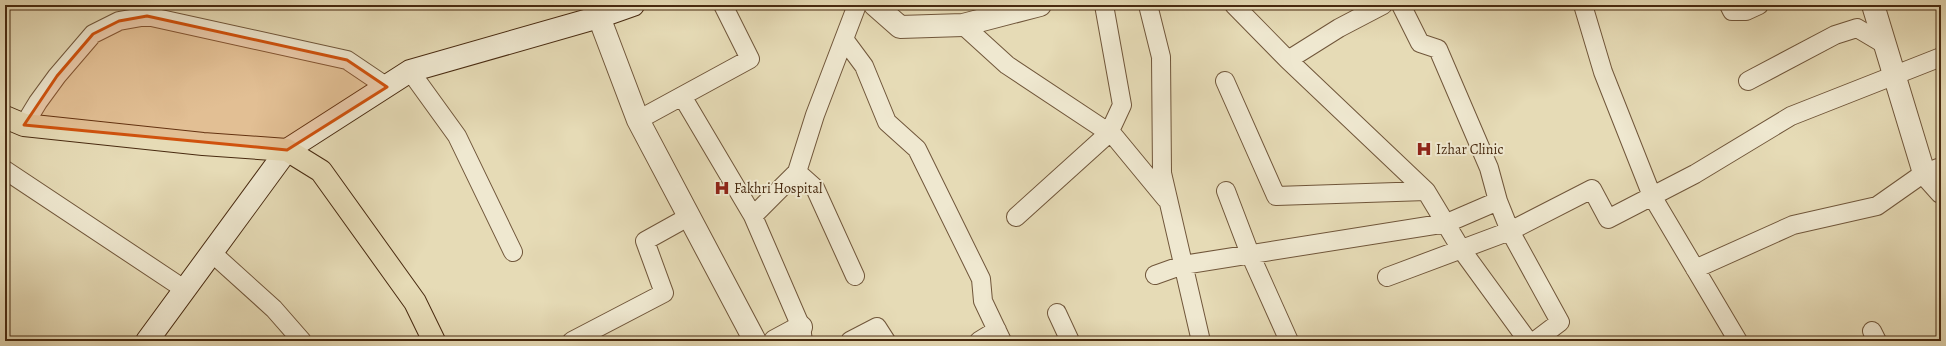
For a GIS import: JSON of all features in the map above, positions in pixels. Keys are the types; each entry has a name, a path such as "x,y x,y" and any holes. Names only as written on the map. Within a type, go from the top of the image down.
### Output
{"main road":[{"path":"14,121 203,144 287,150 321,171 415,302 434,341"}],"street":[{"path":"146,341 287,150 410,71 600,17 633,5"},
{"path":"638,120 750,59 723,5"},
{"path":"753,216 797,172 815,116 857,5"},
{"path":"875,5 900,27 964,25 1040,5"},
{"path":"1016,217 1109,133 1122,105 1104,5"},
{"path":"1148,5 1161,57 1162,173 1200,337 1199,341"},
{"path":"1234,5 1288,60 1426,191 1461,249 1528,341"},
{"path":"1288,60 1339,28 1382,5"},
{"path":"1401,5 1420,42 1438,49 1489,168 1498,201 1510,231 1560,322 1535,341"},
{"path":"1583,5 1603,72 1652,196 1738,341"},
{"path":"1729,5 1732,11 1746,11 1759,5"},
{"path":"1873,5 1894,74 1941,192"},
{"path":"14,121 57,76 93,34 119,21 147,16 347,60 386,87"},
{"path":"600,17 638,120 755,341"},
{"path":"964,25 1007,65 1114,136 1169,203"},
{"path":"1748,81 1835,35 1858,28 1884,44"},
{"path":"844,39 864,66 887,122 917,148 981,279 983,301 1000,336 979,341"},
{"path":"1387,277 1510,231 1592,189 1608,219 1695,174 1791,116 1894,74 1941,57"},
{"path":"410,71 457,136 513,252"},
{"path":"1225,81 1276,196 1426,191"},
{"path":"682,96 753,216 802,334 775,341"},
{"path":"5,170 184,289"},
{"path":"1695,269 1793,225 1877,206 1933,170"},
{"path":"797,172 815,188 855,276"},
{"path":"1226,191 1250,254 1289,341"},
{"path":"1155,274 1183,264 1447,224 1498,201"},
{"path":"572,341 664,293 644,241 690,216"},
{"path":"211,252 274,309 302,341"},
{"path":"1057,313 1070,341"},
{"path":"850,341 877,327 886,341"}],"highlighted area":[{"path":"147,16 347,60 387,87 287,150 24,125 57,76 93,34 119,21"}],"place":[{"name":"Izhar Clinic","path":"1424,149"},
{"name":"Fakhri Hospital","path":"722,188"}]}
